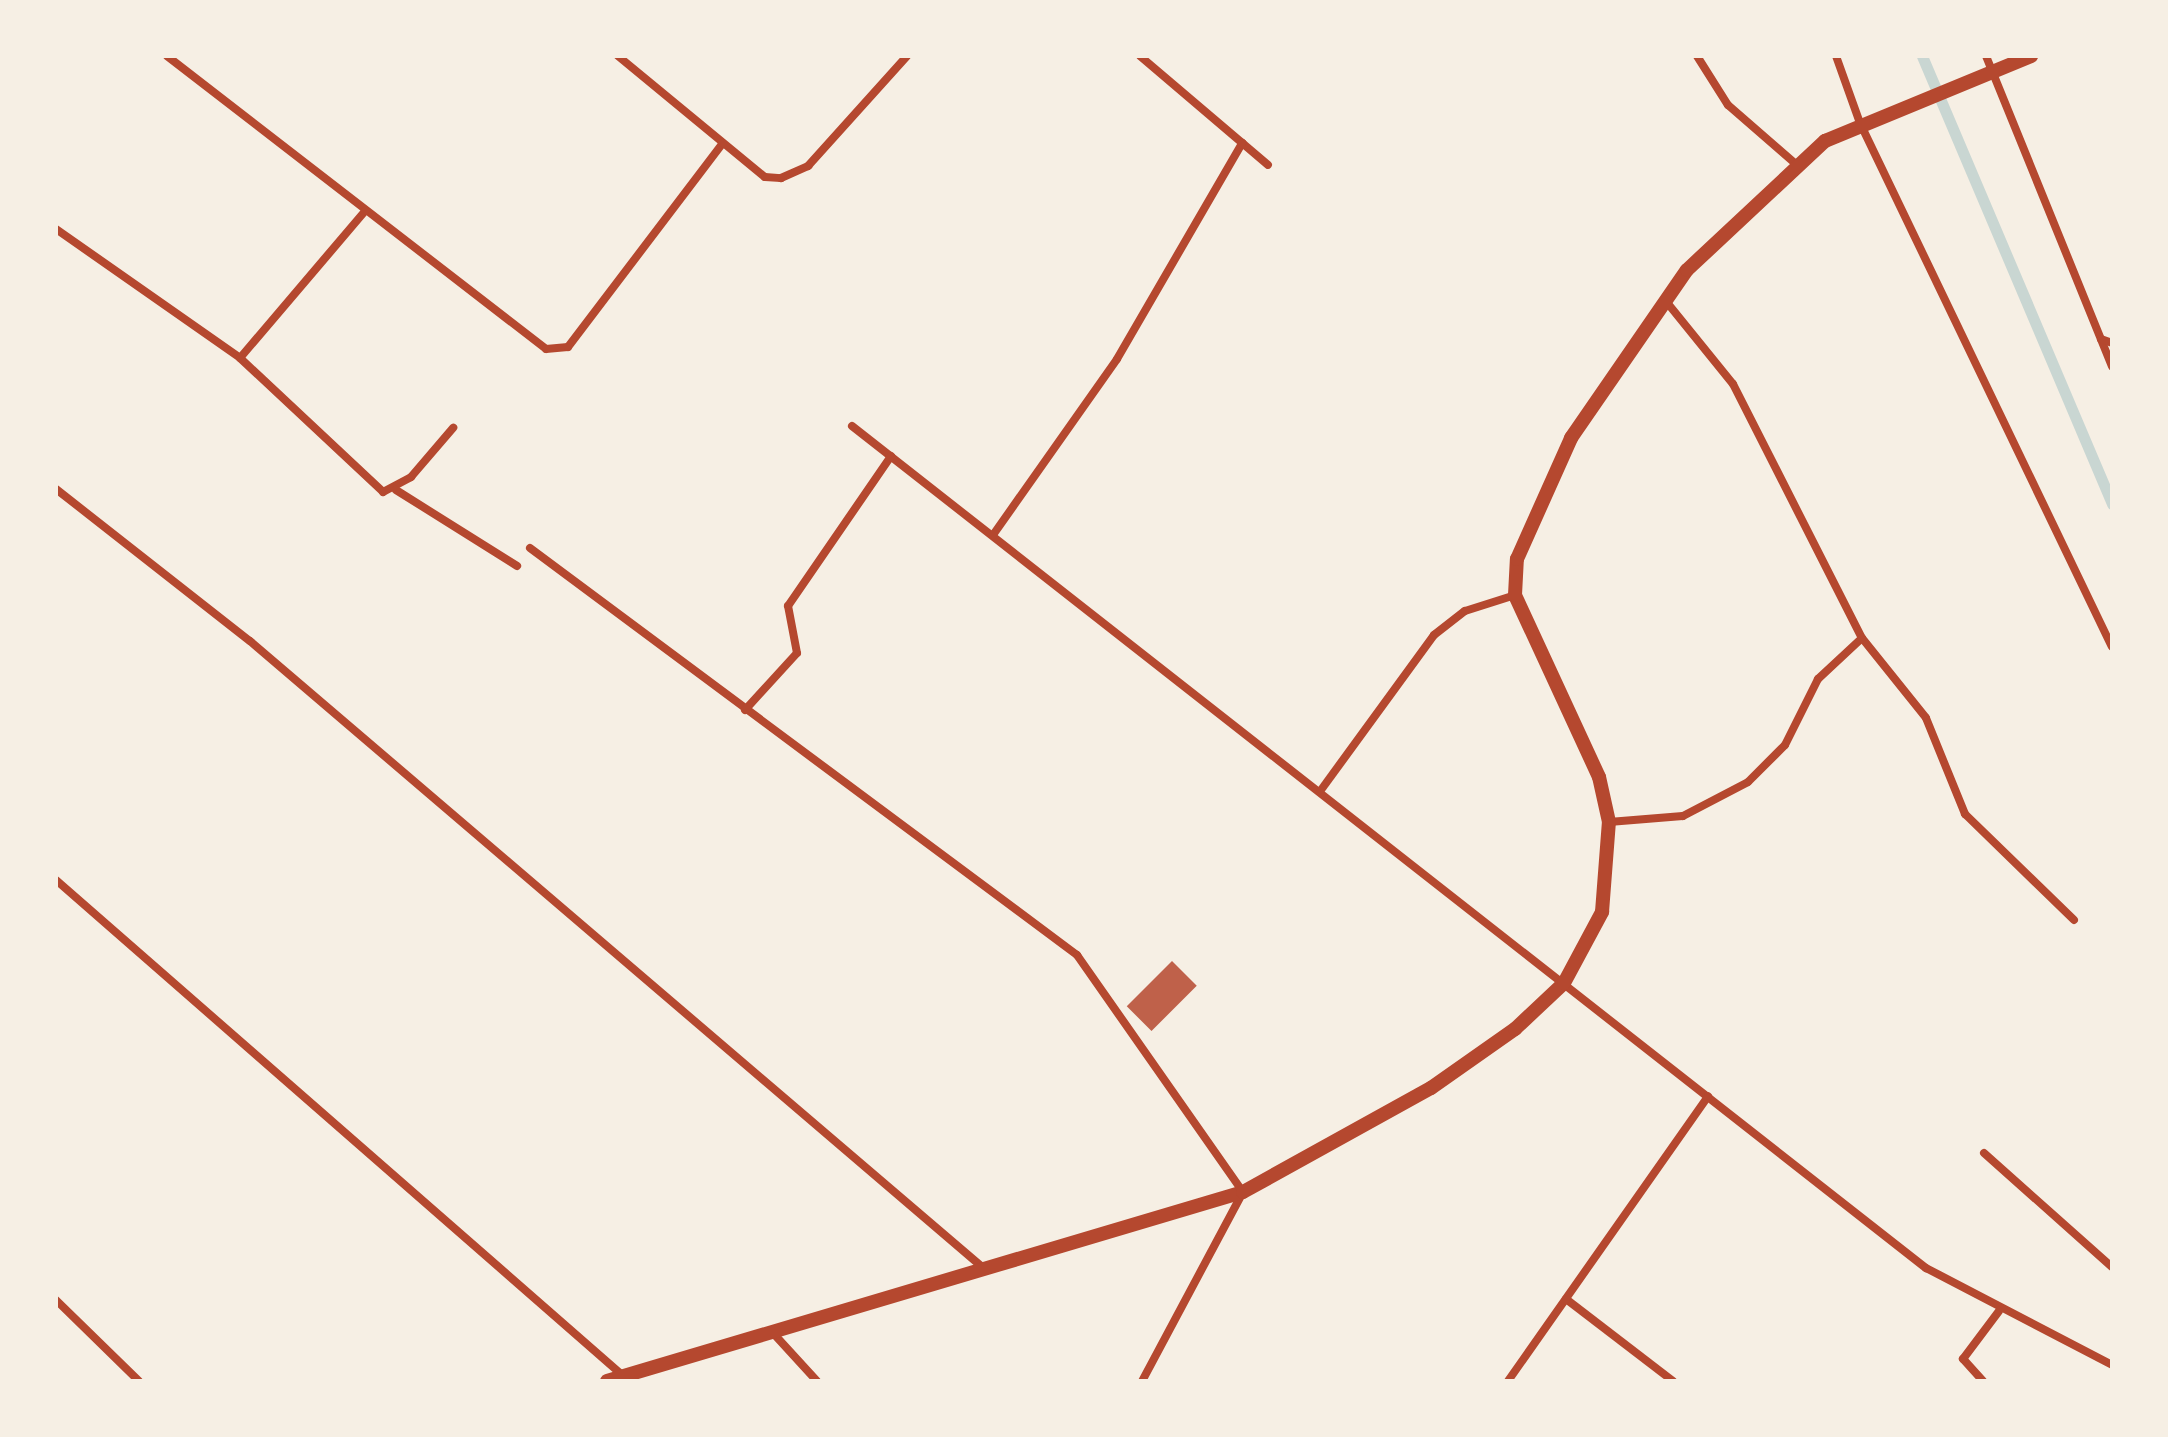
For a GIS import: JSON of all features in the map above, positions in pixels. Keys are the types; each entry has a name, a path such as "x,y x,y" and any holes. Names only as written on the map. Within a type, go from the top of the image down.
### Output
{"street":[{"path":"167,56 533,340 560,351 723,143"},
{"path":"618,56 765,177 796,173 907,56"},
{"path":"1140,56 1268,165"},
{"path":"1697,56 1728,105 1797,165"},
{"path":"1836,56 1860,123 2112,647"},
{"path":"56,880 614,1377 773,1333 981,1266 1243,1192 1431,1088 1515,1029 1564,983 1602,912 1609,822 1599,777 1515,595 1517,559 1571,438 1665,299 1797,165 1860,123 1974,75 1988,62 2031,56"},
{"path":"1988,62 2112,366"},
{"path":"993,535 1117,359 1242,143"},
{"path":"240,358 365,211"},
{"path":"56,229 240,358 361,479 383,492 396,490 453,428"},
{"path":"1665,299 1733,384 1862,638 1926,718 1974,828 2074,920"},
{"path":"2101,339 2112,343"},
{"path":"852,426 1321,790 1926,1268 1999,1311 2112,1365"},
{"path":"745,710 800,648 788,606 891,456"},
{"path":"56,489 250,641 981,1266"},
{"path":"396,490 517,566"},
{"path":"530,548 1077,955 1243,1192"},
{"path":"1321,790 1434,635 1465,611 1515,595"},
{"path":"1609,822 1683,816 1748,782 1785,745 1818,679 1862,638"},
{"path":"1508,1381 1708,1096"},
{"path":"1984,1153 2112,1267"},
{"path":"1142,1381 1243,1192"},
{"path":"1566,1299 1673,1381"},
{"path":"56,1300 139,1381"},
{"path":"1983,1381 1963,1359 1999,1311"},
{"path":"773,1333 817,1381"}],"building":[{"path":"1172,961 1197,986 1151,1031 1127,1006"}],"waterway":[{"path":"1922,56 2112,504"}]}
